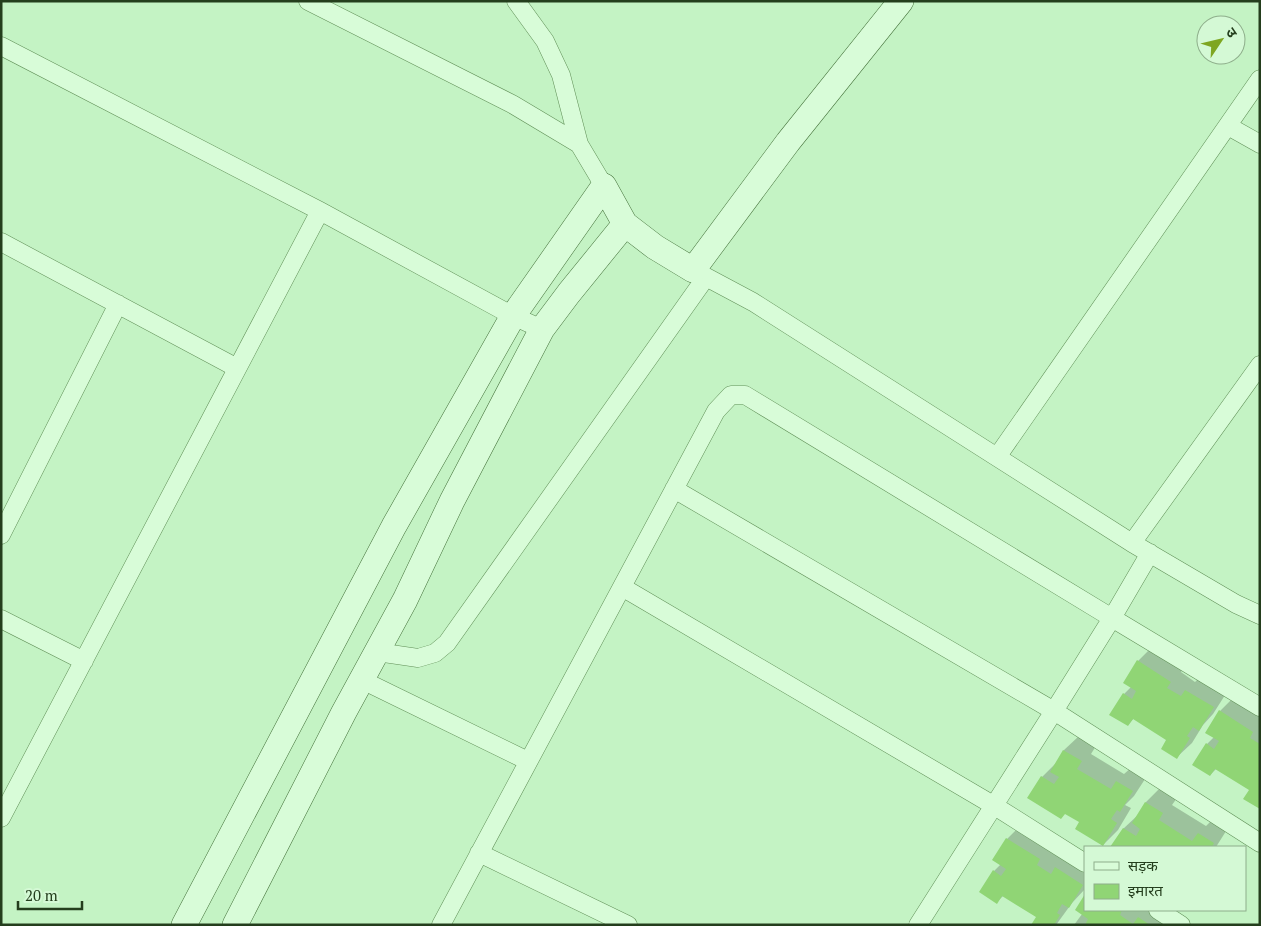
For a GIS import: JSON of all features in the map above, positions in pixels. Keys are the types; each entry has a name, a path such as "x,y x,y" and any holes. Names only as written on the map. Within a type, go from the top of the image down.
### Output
{"street":[{"path":"308,1 512,104 579,144"},
{"path":"516,1 546,41 561,75 579,144 625,224 654,247 753,302 1132,542 1236,604 1260,615"},
{"path":"377,652 418,658 435,653 447,644 788,142 901,1"},
{"path":"1,46 320,211 513,316 542,329"},
{"path":"997,458 1260,79"},
{"path":"1228,126 1260,144"},
{"path":"184,925 394,526 513,316 604,186"},
{"path":"1,818 320,211"},
{"path":"235,925 405,600 457,492 542,329 625,224"},
{"path":"3,248 118,304 237,368"},
{"path":"1,535 118,304"},
{"path":"1132,542 1260,365"},
{"path":"441,925 716,411 731,395 745,395 1260,707"},
{"path":"674,489 1054,712 1260,842"},
{"path":"918,925 1054,712 1150,553"},
{"path":"622,587 993,805 1084,862"},
{"path":"1,619 84,660"},
{"path":"362,680 528,761"},
{"path":"479,853 628,925"},
{"path":"1160,911 1181,925"}],"building":[{"path":"1137,660 1171,682 1167,688 1181,696 1185,690 1214,707 1199,731 1193,727 1187,736 1190,738 1177,759 1161,749 1166,740 1133,719 1128,726 1109,715 1123,693 1132,699 1136,691 1123,683"},
{"path":"1219,710 1253,732 1250,738 1260,744 1260,809 1243,799 1249,790 1215,769 1210,776 1192,765 1206,743 1214,749 1219,741 1205,733"},
{"path":"1063,750 1082,761 1077,769 1111,789 1116,781 1133,791 1120,812 1117,810 1111,819 1117,823 1103,846 1075,829 1079,822 1065,814 1061,819 1027,798 1041,776 1054,784 1059,777 1050,772"},
{"path":"1145,802 1163,813 1159,820 1192,841 1198,833 1214,843 1212,846 1111,846 1123,828 1136,836 1140,829 1132,823"},
{"path":"1006,838 1040,859 1037,865 1051,874 1055,867 1083,885 1069,908 1062,904 1057,913 1060,915 1054,925 1031,925 1036,917 1002,896 997,904 979,892 993,870 1001,876 1006,869 992,860"},
{"path":"1084,896 1084,911 1122,911 1120,915 1133,924 1138,917 1150,925 1085,925 1088,919 1075,910"}]}
